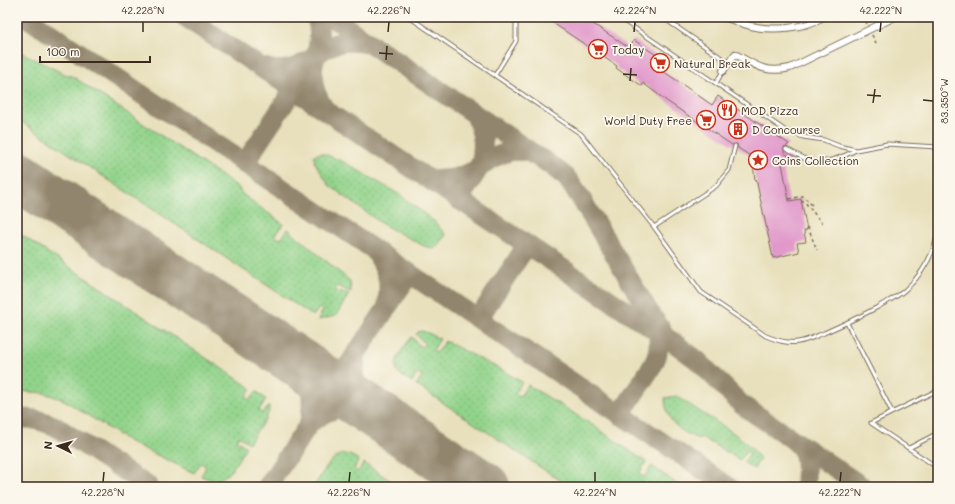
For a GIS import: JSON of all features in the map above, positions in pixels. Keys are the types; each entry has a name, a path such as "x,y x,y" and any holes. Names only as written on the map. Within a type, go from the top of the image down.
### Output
{"street":[{"path":"724,17 751,26 769,28 786,28 814,23 823,17"},
{"path":"723,71 735,54 758,67 767,70 790,68 895,17"}],"lane":[{"path":"408,17 581,134 654,227 701,292 766,336 788,343 799,342 847,323 895,298 905,290 923,270 936,244 938,233"},
{"path":"495,75 516,41 516,17"},
{"path":"662,17 729,62"},
{"path":"627,22 786,131 803,137 824,140 838,146 856,150"},
{"path":"716,83 723,71"},
{"path":"786,149 813,162 827,161 856,150 887,144 938,147"},
{"path":"654,227 716,186 729,170 735,146"},
{"path":"847,323 892,412"},
{"path":"938,390 871,423 938,468"},
{"path":"908,448 938,433"}],"path":[{"path":"789,199 803,196 812,205 808,207"},
{"path":"801,202 804,201 822,223"},
{"path":"807,228 817,250"}],"green space":[{"path":"17,50 64,74 72,76 238,187 242,194 283,224 274,236 281,239 288,229 350,281 351,292 337,286 335,292 349,294 336,316 318,320 323,310 319,308 313,316 17,119"},
{"path":"322,153 344,162 400,195 435,222 446,235 434,249 424,246 382,224 329,185 315,163 314,155"},
{"path":"17,232 251,388 246,397 250,400 256,391 266,399 259,410 263,413 269,406 269,411 266,418 249,443 239,436 236,440 246,447 233,468 228,473 217,479 210,479 201,476 206,467 201,463 194,473 128,441 64,400 44,393 17,391 17,355 21,354 22,342 17,339"},
{"path":"422,331 440,339 433,350 437,353 445,341 498,368 522,382 515,393 520,396 528,385 588,422 646,462 639,474 644,477 652,466 681,487 570,487 416,385 422,376 418,373 412,382 398,372 396,363 406,344 412,337 421,347 425,344 416,334"},
{"path":"676,396 726,428 748,445 760,459 754,469 743,462 750,454 747,451 740,460 701,437 699,439 679,429 674,424 668,413 665,398"},
{"path":"339,455 350,455 359,460 354,469 358,472 364,463 400,487 314,486 330,462"}],"building":[{"name":"D Concourse","path":"544,17 583,17 629,48 634,40 668,63 663,71 712,105 718,96 789,144 784,147 784,153 792,158 790,162 782,163 789,201 801,199 807,230 804,231 806,242 797,243 799,252 773,258 756,179 755,180 752,157 738,148 737,144 732,145 668,102 643,83 642,86 616,68 617,66"}],"taxiway":[{"path":"26,17 729,487"},
{"path":"185,17 673,342 697,360 742,405 863,487"},
{"path":"262,67 277,70 290,69 316,56 319,36 319,27 316,17"},
{"path":"331,17 531,152"},
{"path":"326,111 314,88 313,69 317,54 334,44 345,42 370,44"},
{"path":"244,164 316,56"},
{"path":"426,178 441,180 454,178 479,168 483,141 475,114"},
{"path":"459,200 479,168 495,157 510,151 527,151 545,161 566,177 580,197 649,312 662,330"},
{"path":"478,319 527,245"},
{"path":"375,251 384,266 388,278 387,308"},
{"path":"267,487 410,273"},
{"path":"620,415 655,360 659,344 655,323"},
{"path":"356,353 354,371 356,385 362,397 373,412"},
{"path":"296,361 309,383 312,396 310,421"},
{"path":"313,421 327,412 342,408 373,412"},
{"path":"17,419 32,419 55,426 149,487"},
{"path":"794,441 802,450 806,462 805,487"}],"runway":[{"path":"17,175 485,487"}],"place":[{"name":"Today","path":"598,49"},
{"name":"Natural Break","path":"660,63"},
{"name":"MOD Pizza","path":"727,110"},
{"name":"World Duty Free","path":"706,120"},
{"name":"D Concourse","path":"738,129"},
{"name":"Coins Collection","path":"758,160"}]}
